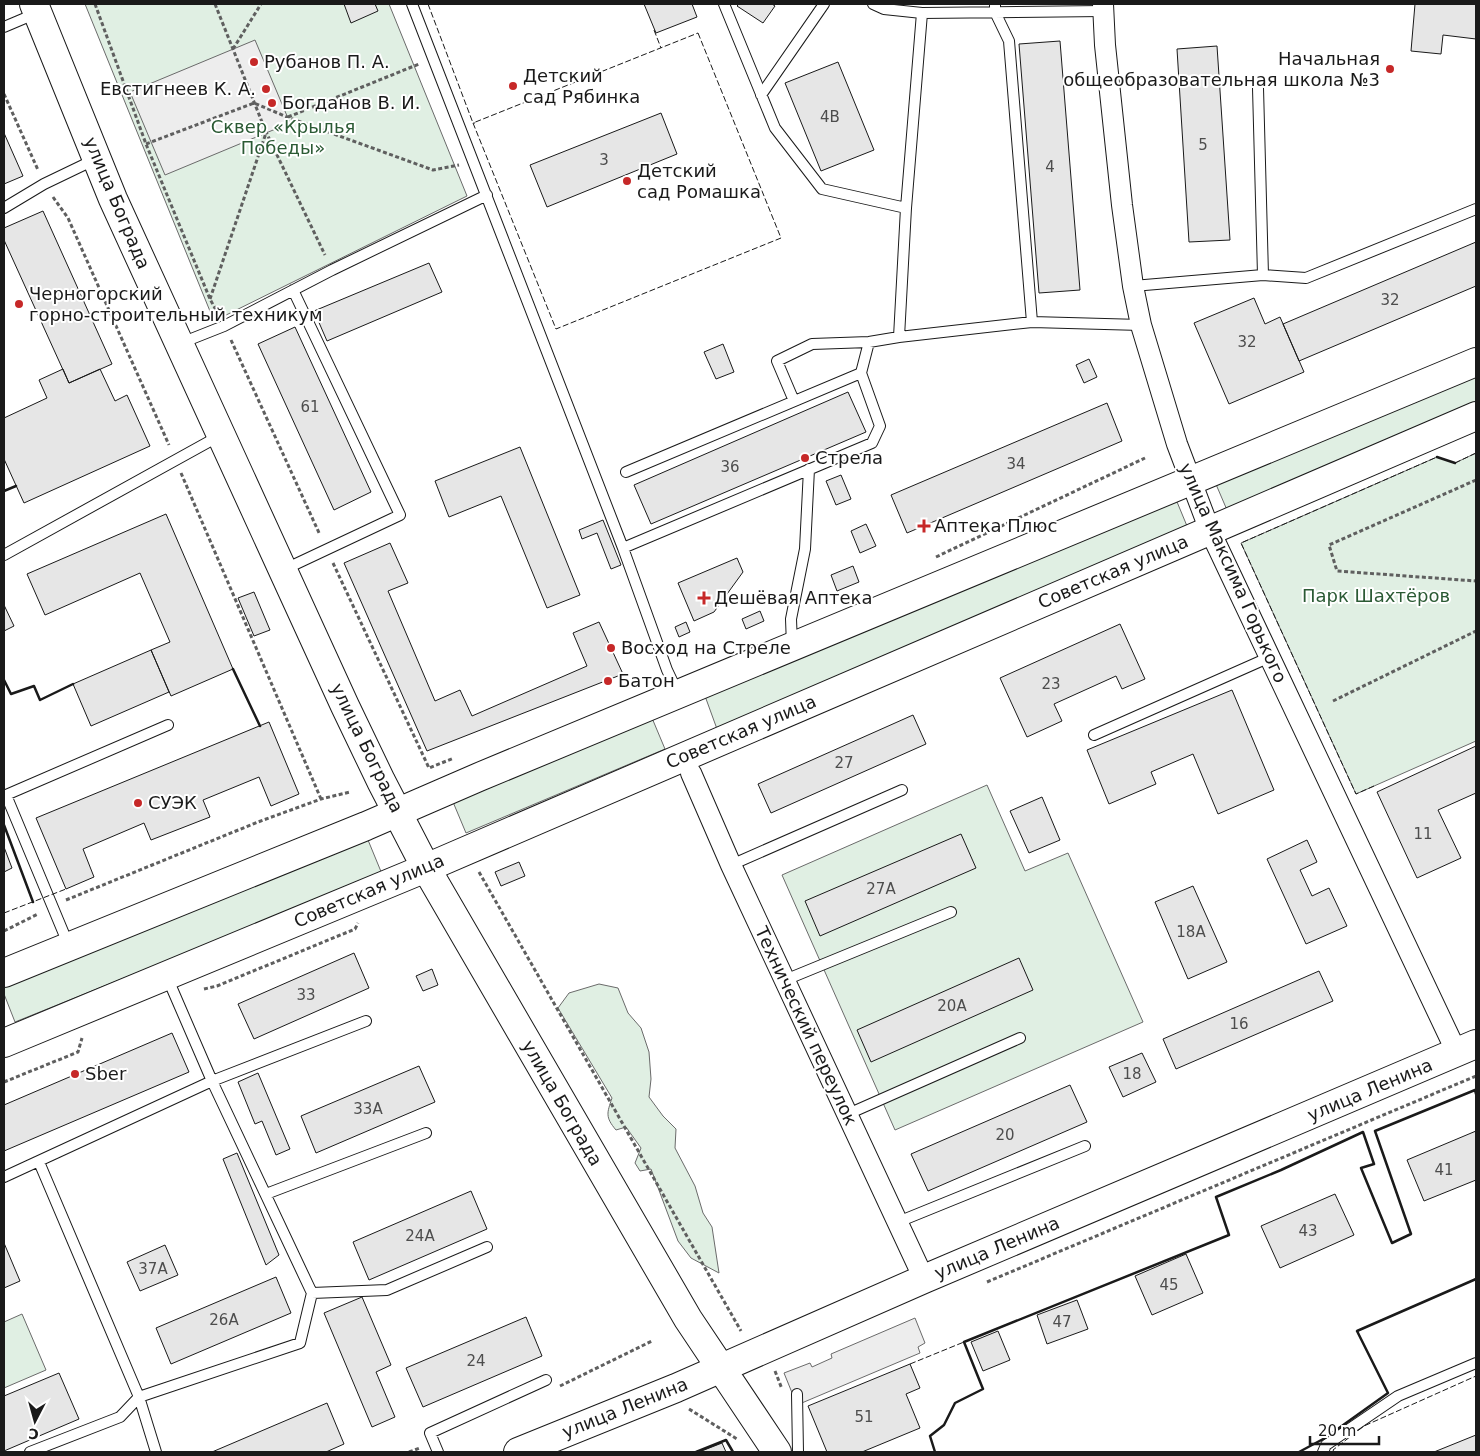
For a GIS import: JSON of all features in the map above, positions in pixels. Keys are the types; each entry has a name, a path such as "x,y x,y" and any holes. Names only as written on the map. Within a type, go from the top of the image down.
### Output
{"main road":[{"name":"улица Бограда","path":"36,8 113,199 222,434 282,570 426,868 688,1319 778,1452"},
{"path":"4,973 398,813 479,776 1476,362"},
{"name":"Советская улица","path":"4,1043 171,985 426,868 1476,416"},
{"name":"улица Ленина","path":"518,1452 676,1388 924,1279 1466,1048"}],"street":[{"name":"улица Максима Горького","path":"1103,7 1105,45 1121,196 1133,286 1141,325 1177,444 1210,531 1270,657 1466,1048"},
{"name":"Технический переулок","path":"691,773 731,865 924,1279"}],"lane":[{"path":"412,4 623,548 667,670 678,694"},
{"path":"724,4 775,128 822,189 906,208"},
{"path":"761,95 824,4"},
{"path":"873,4 884,9 922,13 995,8 1103,7"},
{"path":"4,27 36,8"},
{"path":"995,8 1009,41 1032,322"},
{"path":"899,337 906,208 922,13"},
{"path":"1258,88 1263,275"},
{"path":"4,208 44,184 97,159"},
{"path":"180,344 224,326 332,270 487,195"},
{"path":"1133,286 1263,275 1306,278 1476,209"},
{"path":"282,570 400,515 293,290"},
{"path":"794,401 777,362 812,344 869,342 1032,322 1141,325"},
{"path":"623,548 872,444 880,426 861,373 869,342"},
{"path":"626,472 861,373"},
{"path":"4,555 222,434"},
{"path":"792,646 790,619 805,549 809,469"},
{"path":"1094,735 1270,657"},
{"path":"70,947 6,795 168,725"},
{"path":"731,865 902,790"},
{"path":"785,980 951,912"},
{"path":"30,1452 120,1417 139,1397 300,1343 312,1293 212,1081 171,985"},
{"path":"4,1177 212,1081 366,1021"},
{"path":"848,1114 1020,1038"},
{"path":"266,1194 426,1133"},
{"path":"898,1222 1085,1146"},
{"path":"38,1162 139,1397 156,1452"},
{"path":"312,1293 387,1290 487,1246"},
{"path":"1322,1452 1326,1446 1398,1396 1476,1363"},
{"path":"438,1452 430,1433 546,1380"},
{"path":"797,1394 798,1452"}],"path":[{"path":"95,4 146,144 210,299 429,768"},
{"path":"215,4 266,132 332,270"},
{"path":"232,49 261,4"},
{"path":"287,117 433,58"},
{"path":"146,144 254,103 287,117 433,170 474,163"},
{"path":"210,299 266,132"},
{"path":"1476,480 1329,545 1337,570 1476,581"},
{"path":"1333,702 1476,631"},
{"path":"4,931 52,906 101,884 258,822 321,799 350,792"},
{"path":"476,867 743,1334"},
{"path":"171,985 217,986 355,929 360,917"},
{"path":"4,1082 78,1052 84,1033"},
{"path":"983,1284 1476,1076"},
{"path":"686,1408 736,1438 740,1445"}],"green space":[{"name":"Сквер «Крылья Победы»","path":"85,4 389,4 467,196 214,321"},
{"path":"1476,374 1476,402 1227,510 1215,482"},
{"name":"Парк Шахтёров","path":"1476,453 1476,741 1356,794 1241,543 1437,457 1455,463"},
{"path":"1175,497 1187,526 717,729 705,696"},
{"path":"652,718 665,749 466,833 453,802"},
{"path":"987,785 1025,871 1068,853 1143,1022 895,1130 782,875"},
{"path":"368,840 382,874 15,1022 4,994 4,987"},
{"path":"599,984 618,988 628,1013 641,1028 649,1052 651,1079 649,1097 663,1116 676,1129 675,1148 695,1186 703,1213 712,1227 719,1273 691,1258 678,1241 651,1169 640,1171 635,1163 641,1148 626,1127 616,1130 610,1122 608,1111 612,1098 558,1008 569,993"},
{"path":"22,1314 46,1370 4,1388 4,1322"}],"shaded area":[{"path":"255,40 290,123 165,175 130,92"},
{"path":"915,1318 925,1343 918,1347 920,1353 797,1405 784,1373 810,1363 812,1367 832,1358 831,1354"}],"building":[{"path":"344,4 375,4 378,11 351,23"},
{"path":"644,4 692,4 697,17 656,33"},
{"path":"739,4 772,4 775,6 763,23 737,6"},
{"path":"1415,4 1476,4 1476,39 1443,35 1441,54 1411,51"},
{"path":"1060,41 1080,290 1039,293 1019,44"},
{"path":"1217,46 1230,240 1189,242 1177,49"},
{"path":"838,62 874,150 821,171 785,83"},
{"path":"661,113 677,154 547,207 530,165"},
{"path":"4,133 23,176 4,184"},
{"path":"43,211 112,364 69,383 4,240 4,228"},
{"path":"1476,242 1476,286 1299,361 1283,324"},
{"path":"429,263 442,292 327,341 314,311"},
{"path":"1254,298 1265,324 1280,317 1304,372 1229,404 1194,323"},
{"path":"295,327 371,492 334,510 258,344"},
{"path":"723,344 734,372 716,379 704,352"},
{"path":"1089,359 1097,377 1084,383 1076,365"},
{"path":"63,369 69,383 100,369 115,401 127,395 150,446 24,503 4,459 4,418 47,398 39,380"},
{"path":"848,392 866,432 651,524 634,485"},
{"path":"1107,403 1122,441 907,533 891,495"},
{"path":"520,447 580,595 547,608 501,496 449,517 435,481"},
{"path":"841,475 851,499 836,505 826,481"},
{"path":"166,514 233,669 171,696 151,650 170,642 140,573 45,615 27,574"},
{"path":"603,520 621,565 611,569 597,533 582,539 579,530"},
{"path":"866,524 876,546 860,553 851,531"},
{"path":"390,543 408,583 388,591 435,701 460,690 472,716 587,666 573,633 599,622 623,674 427,751 344,563"},
{"name":"Дешёвая Аптека","path":"737,558 743,572 714,612 694,621 678,583"},
{"path":"853,566 859,582 837,591 831,575"},
{"path":"254,592 270,630 254,636 238,598"},
{"path":"4,605 14,626 4,631"},
{"path":"760,611 764,621 746,629 742,619"},
{"path":"686,622 690,632 679,637 675,627"},
{"path":"1120,624 1145,679 1122,689 1116,676 1054,704 1062,721 1027,737 1000,678"},
{"path":"151,650 169,692 91,726 73,684"},
{"path":"1232,690 1274,790 1218,814 1193,754 1151,772 1156,784 1109,804 1087,750"},
{"path":"913,715 926,744 771,813 758,784"},
{"name":"СУЭК","path":"269,722 299,794 271,806 259,777 203,800 210,817 151,840 144,823 83,849 94,877 66,889 36,818"},
{"path":"1476,746 1476,793 1438,810 1461,858 1417,878 1377,792"},
{"path":"1042,797 1060,840 1029,853 1010,811"},
{"path":"961,834 976,868 820,936 805,901"},
{"path":"1307,840 1317,862 1300,870 1312,896 1329,888 1347,926 1306,944 1267,859"},
{"path":"4,847 12,868 4,872"},
{"path":"519,862 525,876 501,886 495,872"},
{"path":"1193,886 1227,962 1188,979 1155,902"},
{"path":"354,953 369,988 254,1039 238,1004"},
{"path":"1019,958 1033,990 871,1062 857,1030"},
{"path":"432,969 438,985 423,991 416,976"},
{"path":"1319,971 1333,1001 1176,1069 1163,1039"},
{"path":"172,1033 189,1072 4,1151 4,1105"},
{"path":"1142,1053 1156,1082 1123,1097 1109,1067"},
{"path":"419,1066 435,1102 316,1153 301,1116"},
{"path":"258,1073 290,1149 276,1155 262,1121 255,1124 238,1082"},
{"path":"1070,1085 1087,1122 928,1191 911,1154"},
{"path":"1476,1131 1476,1180 1424,1201 1407,1160"},
{"path":"237,1153 279,1255 266,1265 223,1159"},
{"path":"471,1191 487,1229 369,1280 353,1242"},
{"path":"1335,1194 1354,1235 1280,1268 1261,1226"},
{"path":"4,1243 20,1281 4,1288"},
{"path":"165,1245 178,1275 140,1291 127,1262"},
{"path":"1186,1254 1203,1293 1152,1315 1135,1276"},
{"path":"276,1277 291,1313 171,1364 156,1328"},
{"path":"362,1297 391,1365 376,1372 395,1417 372,1427 324,1313"},
{"path":"1077,1300 1088,1329 1047,1344 1037,1315"},
{"path":"526,1317 542,1356 423,1407 406,1368"},
{"path":"998,1331 1010,1360 983,1371 971,1342"},
{"path":"910,1364 920,1388 906,1394 920,1428 862,1452 827,1452 808,1406"},
{"path":"59,1373 79,1419 4,1451 4,1396"},
{"path":"327,1403 344,1444 326,1452 212,1452"},
{"path":"1476,1435 1476,1452 1434,1452"},
{"path":"722,1443 726,1452 699,1452"}],"fence":[{"path":"428,4 473,123 475,123"},
{"path":"654,30 661,48"},
{"path":"698,33 781,238 556,329 473,123 698,33"},
{"path":"1455,463 1476,453"},
{"path":"1374,786 1356,794 1241,543 1437,457"},
{"path":"4,913 66,889"},
{"path":"910,1364 964,1342"},
{"path":"1334,1452 1333,1450 1364,1426 1476,1376"}],"wall":[{"path":"1437,457 1455,463"},
{"path":"4,491 16,486"},
{"path":"233,669 260,726"},
{"path":"4,680 11,694 34,686 40,700 73,684"},
{"path":"4,825 33,902"},
{"path":"935,1452 930,1436 944,1425 955,1403 983,1389 964,1342 1229,1235 1216,1197 1281,1170 1363,1132 1374,1164 1361,1168 1392,1243 1411,1234 1375,1131 1475,1090 1476,1094"},
{"path":"1299,1452 1325,1438 1388,1393 1357,1331 1476,1279"},
{"path":"696,1452 726,1440 733,1452"}],"place":[{"name":"Рубанов П. А.","path":"254,62"},
{"name":"Начальная общеобразовательная школа №3","path":"1390,69"},
{"name":"Детский сад Рябинка","path":"513,86"},
{"name":"Евстигнеев К. А.","path":"266,89"},
{"name":"Богданов В. И.","path":"272,103"},
{"name":"Детский сад Ромашка","path":"627,181"},
{"name":"Черногорский горно-строительный техникум","path":"19,304"},
{"name":"Стрела","path":"805,458"},
{"name":"Аптека Плюс","path":"924,526"},
{"name":"Дешёвая Аптека","path":"704,598"},
{"name":"Восход на Стреле","path":"611,648"},
{"name":"Батон","path":"608,681"},
{"name":"СУЭК","path":"138,803"},
{"name":"Sber","path":"75,1074"}]}
